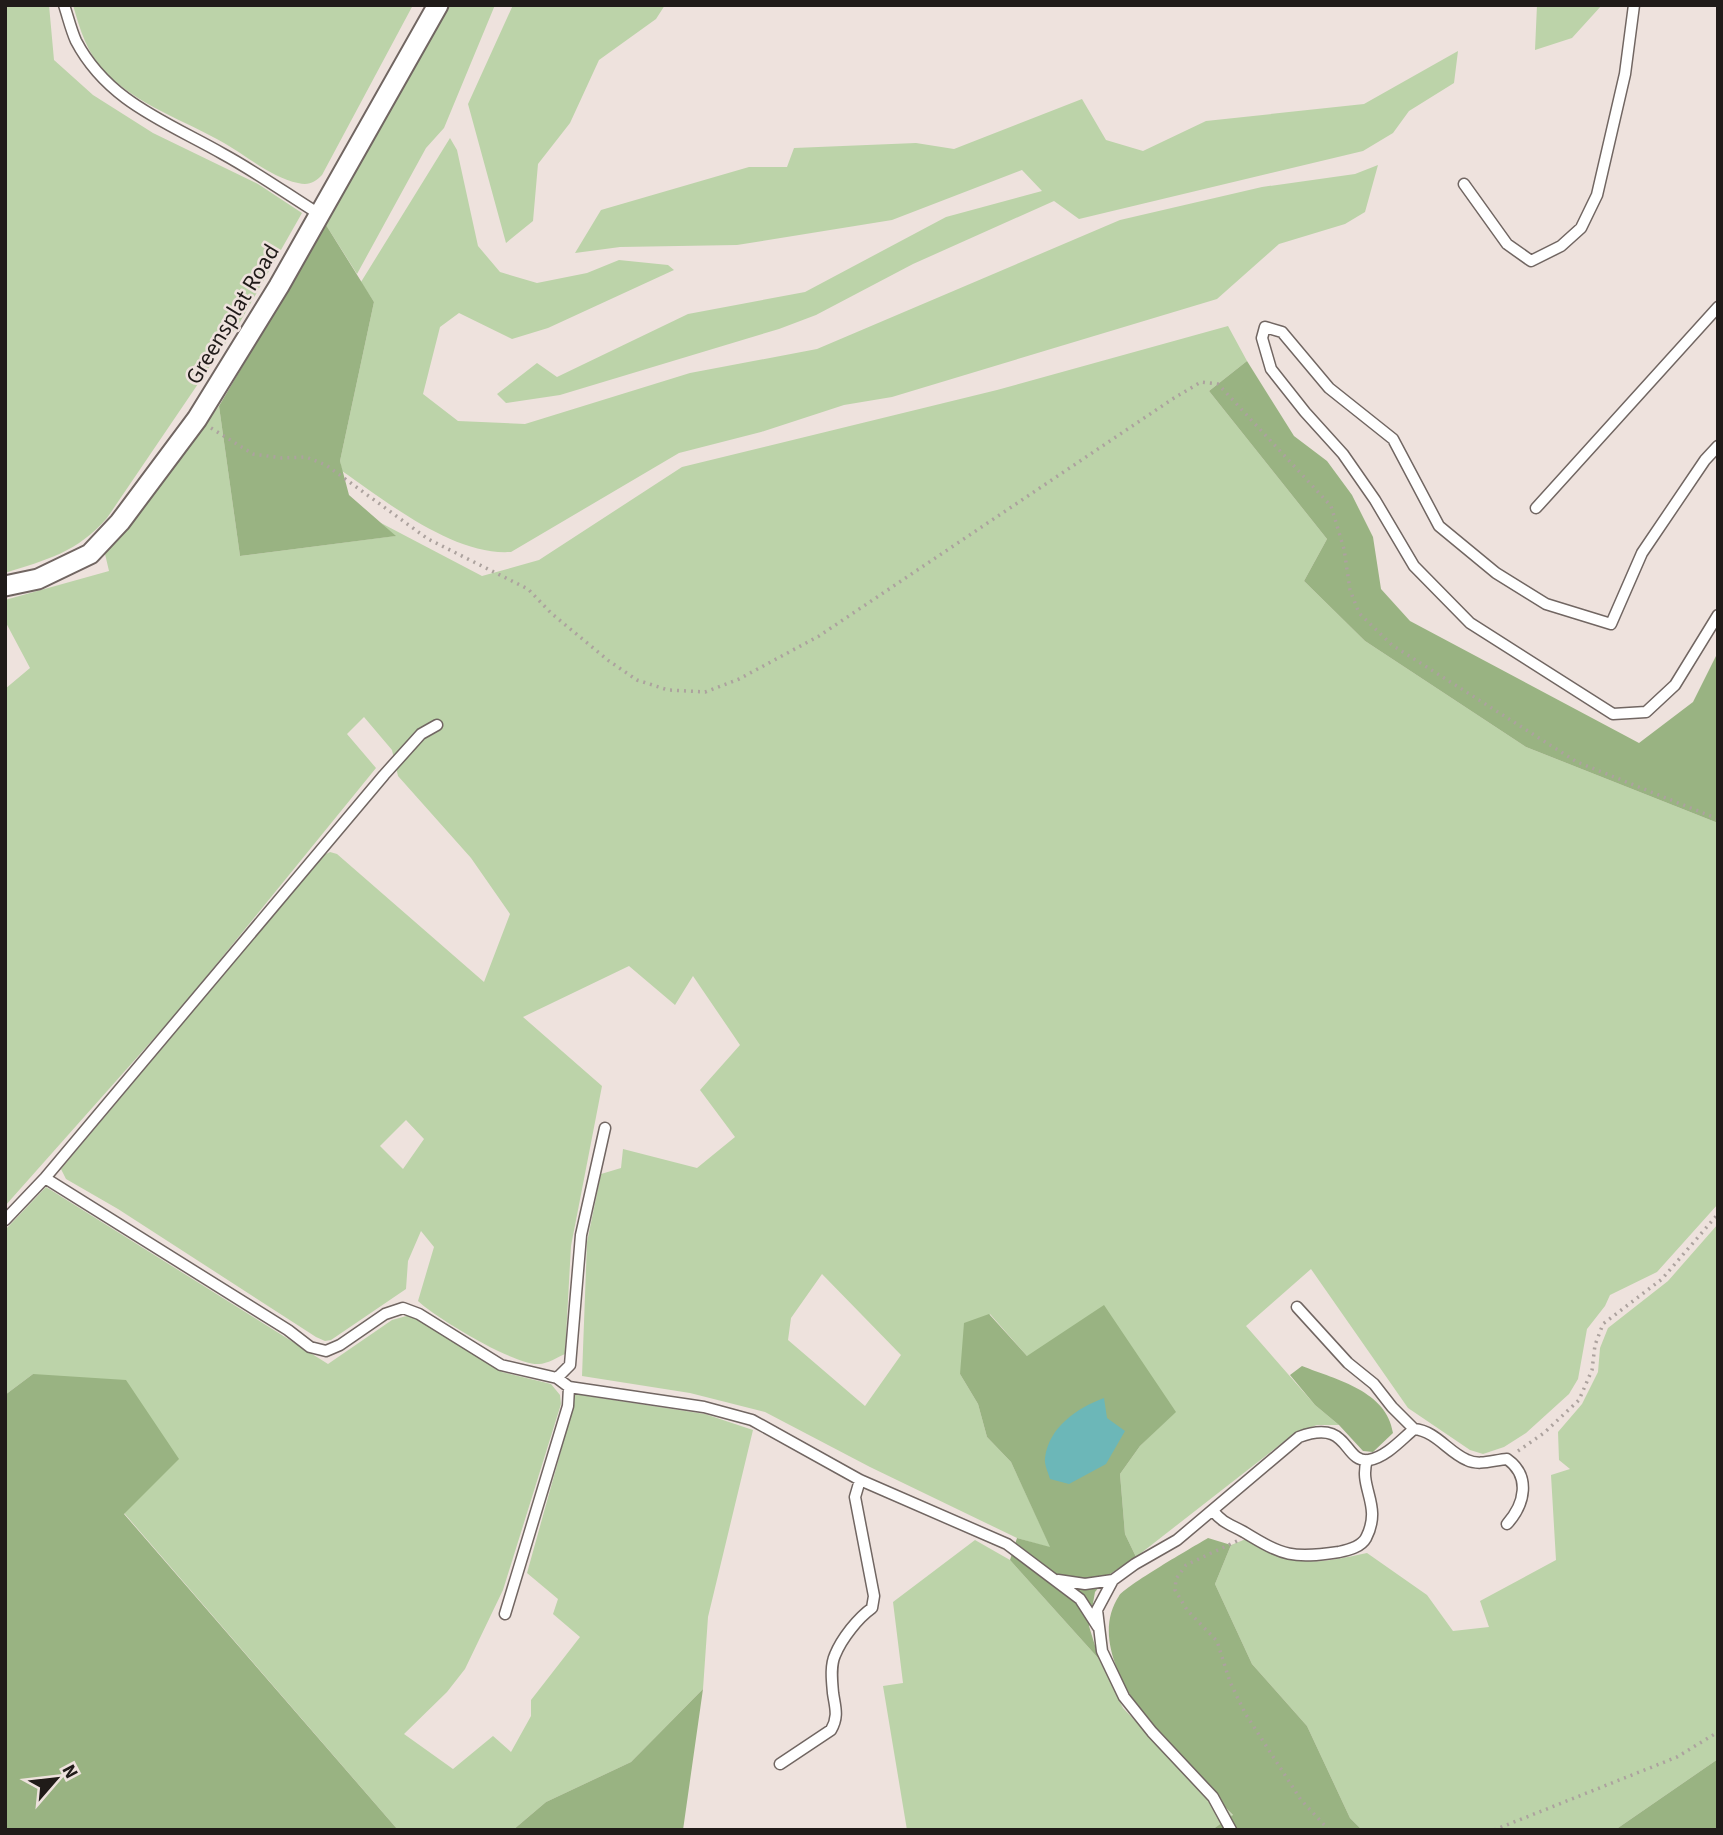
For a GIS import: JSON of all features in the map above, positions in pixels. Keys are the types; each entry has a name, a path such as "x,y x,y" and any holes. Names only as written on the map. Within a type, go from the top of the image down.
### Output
{"street":[{"name":"Greensplat Road","path":"5,586 38,579 90,554 120,522 197,419 279,286 438,5"}],"lane":[{"path":"64,5 76,40 94,68 115,91 141,110 225,155 319,215"},
{"path":"1464,184 1507,244 1531,261 1560,246 1581,228 1597,195 1625,74 1634,5"},
{"path":"1536,508 1718,307"},
{"path":"1718,446 1705,460 1643,553 1611,624 1546,604 1496,573 1439,526 1393,439 1329,388 1282,332 1265,327 1262,338 1271,369 1343,454 1376,500 1414,566 1470,623 1613,714 1646,712 1675,685 1718,615"},
{"path":"5,1220 45,1178 384,775 421,734 437,725"},
{"path":"557,1378 570,1365 581,1235 605,1128"},
{"path":"45,1178 288,1330 310,1347 326,1351 340,1345 386,1314 403,1308 419,1314 501,1365 557,1378 569,1387 705,1407 752,1420 860,1480 1007,1544 1080,1599 1098,1627"},
{"path":"1297,1307 1348,1363 1374,1384 1414,1429 1424,1430 1467,1461 1483,1463 1507,1459 1516,1465 1523,1478 1523,1487 1517,1513 1507,1524"},
{"path":"505,1614 568,1406 569,1387"},
{"path":"1231,1830 1213,1797 1152,1732 1124,1697 1102,1651 1097,1610 1113,1580 1177,1540 1299,1437 1317,1430 1338,1435 1354,1456 1367,1460 1383,1455 1414,1429"},
{"path":"1213,1511 1223,1522 1262,1544 1290,1555 1317,1555 1350,1550 1365,1541 1372,1524 1371,1497 1363,1472 1367,1460"},
{"path":"780,1764 831,1730 837,1712 832,1672 835,1655 862,1615 872,1608 874,1596 855,1497 860,1480"},
{"path":"1054,1580 1086,1584 1113,1580"}],"path":[{"path":"197,419 253,454 282,458 306,457 326,466 428,539 528,589 561,621 609,661 637,680 668,690 705,692 739,680 819,636 1174,398 1201,382 1218,384 1331,506 1344,549 1350,590 1359,613 1392,645 1577,762 1718,819"},
{"path":"1507,1459 1544,1433 1578,1400 1592,1370 1595,1345 1603,1324 1662,1279 1718,1214"},
{"path":"1241,1530 1240,1539 1186,1565 1176,1579 1175,1590 1187,1610 1217,1641 1230,1682 1245,1713 1301,1800 1329,1830"},
{"path":"1494,1830 1677,1757 1718,1732"}],"green space":[{"path":"5,5 49,5 54,60 93,95 153,133 258,184 302,213 240,322 107,518 73,547 48,559 5,573"},
{"path":"73,5 413,5 322,175 305,184 269,172 224,143 146,103 118,84 99,65 89,49"},
{"path":"448,5 495,5 444,128 426,148 357,274 326,225"},
{"path":"513,5 665,5 656,19 599,60 570,123 538,164 533,221 506,243 468,104"},
{"path":"1537,5 1602,5 1572,38 1535,50"},
{"path":"1458,51 1454,83 1409,111 1393,133 1363,151 1079,219 1054,201 913,264 816,315 779,329 560,395 506,403 497,394 537,363 557,377 688,314 805,292 946,217 1042,191 1022,170 892,220 737,245 620,247 575,253 601,210 749,167 787,167 794,148 916,143 954,149 1082,99 1106,140 1143,151 1206,121 1364,104"},
{"path":"450,138 457,150 478,246 500,272 537,283 587,273 619,260 668,265 674,270 548,328 512,339 459,313 440,327 423,394 458,421 525,424 690,373 817,349 1120,220 1262,187 1355,174 1378,165 1365,212 1345,224 1279,244 1217,299 892,397 844,405 761,432 679,453 511,552 489,551 467,545 422,525 342,471 340,461 374,302 361,282"},
{"path":"326,225 374,302 340,461 349,495 396,536 240,556 219,406"},
{"path":"1228,326 1247,361 1209,391 1327,539 1304,581 1365,641 1526,747 1718,823 1718,1204 1657,1272 1610,1295 1587,1329 1578,1379 1569,1394 1526,1433 1504,1447 1483,1454 1470,1450 1408,1408 1311,1269 1246,1326 1315,1405 1339,1425 1317,1425 1295,1433 1136,1557 1125,1534 1120,1474 1140,1446 1175,1412 1027,1356 990,1314 960,1374 978,1404 987,1437 1011,1462 1051,1548 1017,1538 870,1467 765,1412 690,1393 582,1376 587,1242 601,1174 621,1168 623,1149 697,1168 735,1137 700,1090 740,1045 693,976 675,1005 629,966 523,1017 602,1086 571,1246 565,1354 549,1362 528,1363 495,1349 427,1309 418,1301 434,1247 421,1231 408,1261 406,1289 331,1340 325,1341 316,1337 118,1209 66,1179 61,1169 324,855 330,852 337,854 484,982 510,914 471,858 398,776 392,750 364,717 347,734 376,768 180,1009 5,1206 5,689 30,668 5,621 5,600 109,571 105,554 219,406 240,556 395,536 381,523 482,576 539,560 682,467 997,390","holes":["406,1120 424,1139 403,1169 380,1146","822,1274 901,1355 865,1406 788,1340 791,1318"]},
{"path":"1247,361 1294,436 1327,461 1352,495 1373,537 1381,589 1410,621 1639,743 1693,702 1718,652 1718,823 1526,747 1365,641 1304,581 1327,539 1209,391"},
{"path":"46,1187 328,1364 392,1320 410,1315 502,1372 551,1384 560,1395 561,1404 503,1590 465,1669 447,1692 404,1734 453,1769 493,1736 511,1752 531,1716 531,1700 580,1637 553,1614 558,1599 527,1573 574,1404 574,1394 705,1414 753,1430 708,1617 703,1689 631,1762 546,1802 513,1830 398,1830 124,1513 33,1374 5,1395 5,1230"},
{"path":"1718,1224 1718,1759 1615,1830 1362,1830 1350,1818 1307,1726 1252,1664 1215,1584 1231,1545 1246,1539 1279,1555 1305,1561 1332,1560 1367,1553 1427,1595 1453,1631 1489,1627 1480,1601 1556,1560 1551,1475 1570,1469 1559,1460 1558,1432 1582,1404 1598,1372 1600,1348 1608,1328 1668,1281"},
{"path":"1104,1305 1176,1412 1140,1446 1120,1474 1125,1534 1136,1557 1110,1574 1095,1592 1089,1626 1099,1659 1010,1560 1017,1538 1050,1547 1011,1462 987,1437 978,1404 960,1374 964,1323 989,1314 1027,1356"},
{"path":"1302,1366 1345,1382 1371,1397 1389,1419 1393,1433 1373,1452 1363,1451 1339,1425 1315,1405 1290,1375"},
{"path":"33,1374 126,1380 179,1459 124,1514 398,1830 5,1830 5,1395"},
{"path":"1208,1538 1231,1545 1215,1584 1252,1664 1307,1726 1350,1818 1362,1830 1212,1830 1233,1815 1166,1744 1124,1684 1112,1653 1109,1623 1119,1596"},
{"path":"975,1540 1010,1560 1099,1659 1123,1708 1159,1746 1156,1731 1233,1816 1212,1830 907,1830 883,1686 903,1683 893,1602"},
{"path":"703,1689 683,1830 513,1830 546,1802 631,1762"},
{"path":"1718,1759 1718,1830 1615,1830"}],"water":[{"path":"1104,1398 1107,1418 1125,1431 1106,1464 1069,1484 1050,1479 1045,1460 1052,1437 1058,1428 1084,1407"}]}
